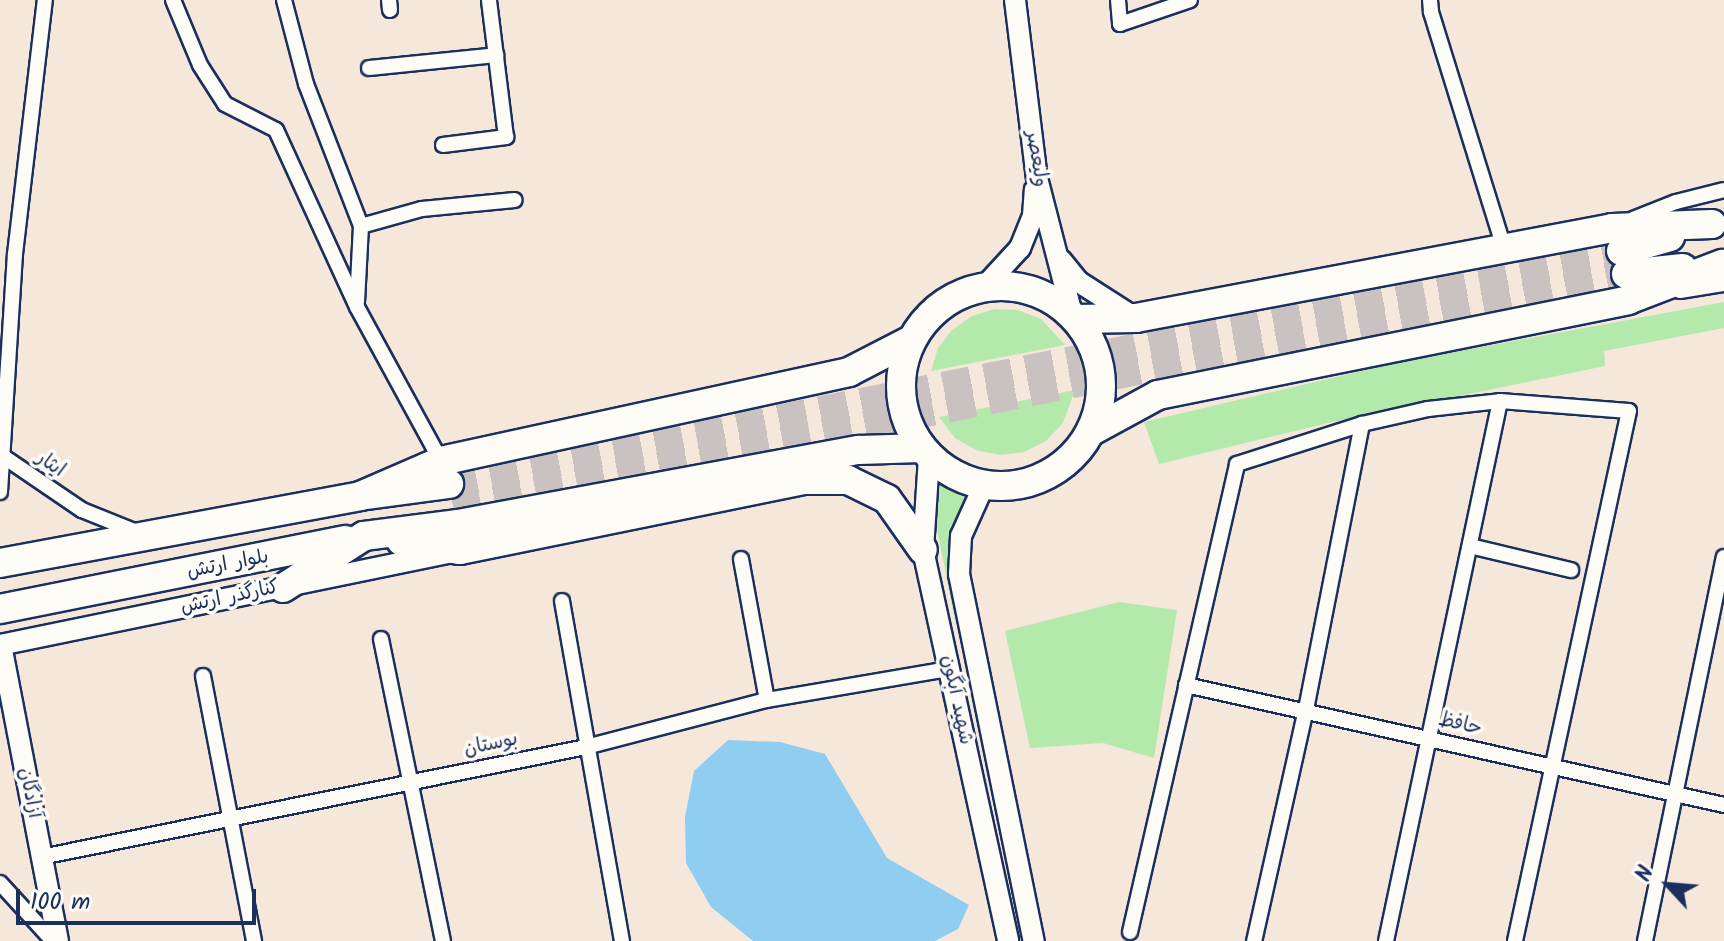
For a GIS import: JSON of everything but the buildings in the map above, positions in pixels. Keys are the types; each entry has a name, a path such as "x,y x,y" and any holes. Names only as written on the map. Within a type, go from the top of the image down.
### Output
{"highway":[{"path":"1090,432 1158,395 1622,263 1718,223"},
{"path":"1074,317 1136,318 1504,248 1622,263 1723,271"},
{"path":"985,286 1017,286 1047,296 1074,317 1095,349 1100,370 1098,412 1090,432 1072,457 1046,476 1016,485 984,485 955,476 926,452 906,422 901,401 903,359 911,340 939,308 955,296 985,286"},
{"path":"0,563 360,496 448,484 849,372 911,340"},
{"path":"283,588 364,536 458,524 859,450 926,452"},
{"path":"364,536 460,550 805,480 848,480 887,499 923,550"},
{"name":"بلوار ارتش","path":"0,609 364,536 448,484"}],"main road":[{"name":"ولیعصر","path":"1015,0 1037,178 1074,317"},
{"path":"985,286 1020,248 1033,216 1037,178"},
{"path":"1058,257 1088,289 1136,318"},
{"name":"شهید آبگون","path":"926,452 923,550 1005,939"},
{"name":"شهید آبگون","path":"984,485 961,536 959,574 1034,941"},
{"name":"کنارگذر ارتش","path":"1,645 460,550"},
{"name":"آزادگان","path":"1,645 55,941"},
{"path":"976,796 1003,789"}],"street":[{"name":"ایثار","path":"45,0 15,254 3,410 4,457 82,510 142,535"},
{"path":"173,0 200,65 225,104 276,130 357,307 448,484"},
{"path":"284,0 306,84 361,226 357,307"},
{"path":"443,145 506,137 489,0"},
{"path":"1118,0 1120,24 1190,0"},
{"path":"1430,0 1431,12 1504,248"},
{"path":"369,68 496,55"},
{"path":"1622,263 1676,202 1724,190"},
{"path":"361,226 422,209 515,200"},
{"path":"1386,941 1500,401"},
{"path":"1130,932 1237,464 1362,424 1428,409 1500,401 1629,411 1515,941"},
{"path":"1254,941 1306,709 1362,424"},
{"path":"0,492 4,457"},
{"path":"1470,546 1571,570"},
{"path":"1645,941 1724,557"},
{"path":"741,559 767,700"},
{"path":"562,601 622,941"},
{"path":"381,639 443,941"},
{"name":"بوستان","path":"41,857 586,747 767,700 949,669"},
{"path":"203,676 254,941"},
{"name":"حافظ","path":"1186,685 1306,709 1724,805"},
{"path":"0,883 55,941"}],"green space":[{"path":"1724,302 1724,328 1604,351 1605,366 1328,423 1159,464 1144,422 1396,363"},
{"path":"995,309 1018,310 1041,319 1065,345 931,371 938,348 952,330 972,316"},
{"path":"1075,390 1063,423 1046,441 1024,452 1000,455 976,450 955,438 939,417"},
{"path":"935,477 946,489 964,497 951,549 950,582 956,626 937,529"},
{"path":"1119,602 1177,610 1154,758 1103,743 1030,748 1005,631"}],"water":[{"path":"728,740 780,742 825,754 887,858 969,905 958,929 935,941 753,941 711,907 686,863 685,817 694,771"}],"tunnel":[{"path":"449,484 1621,251"},
{"path":"453,507 1626,274"}]}
